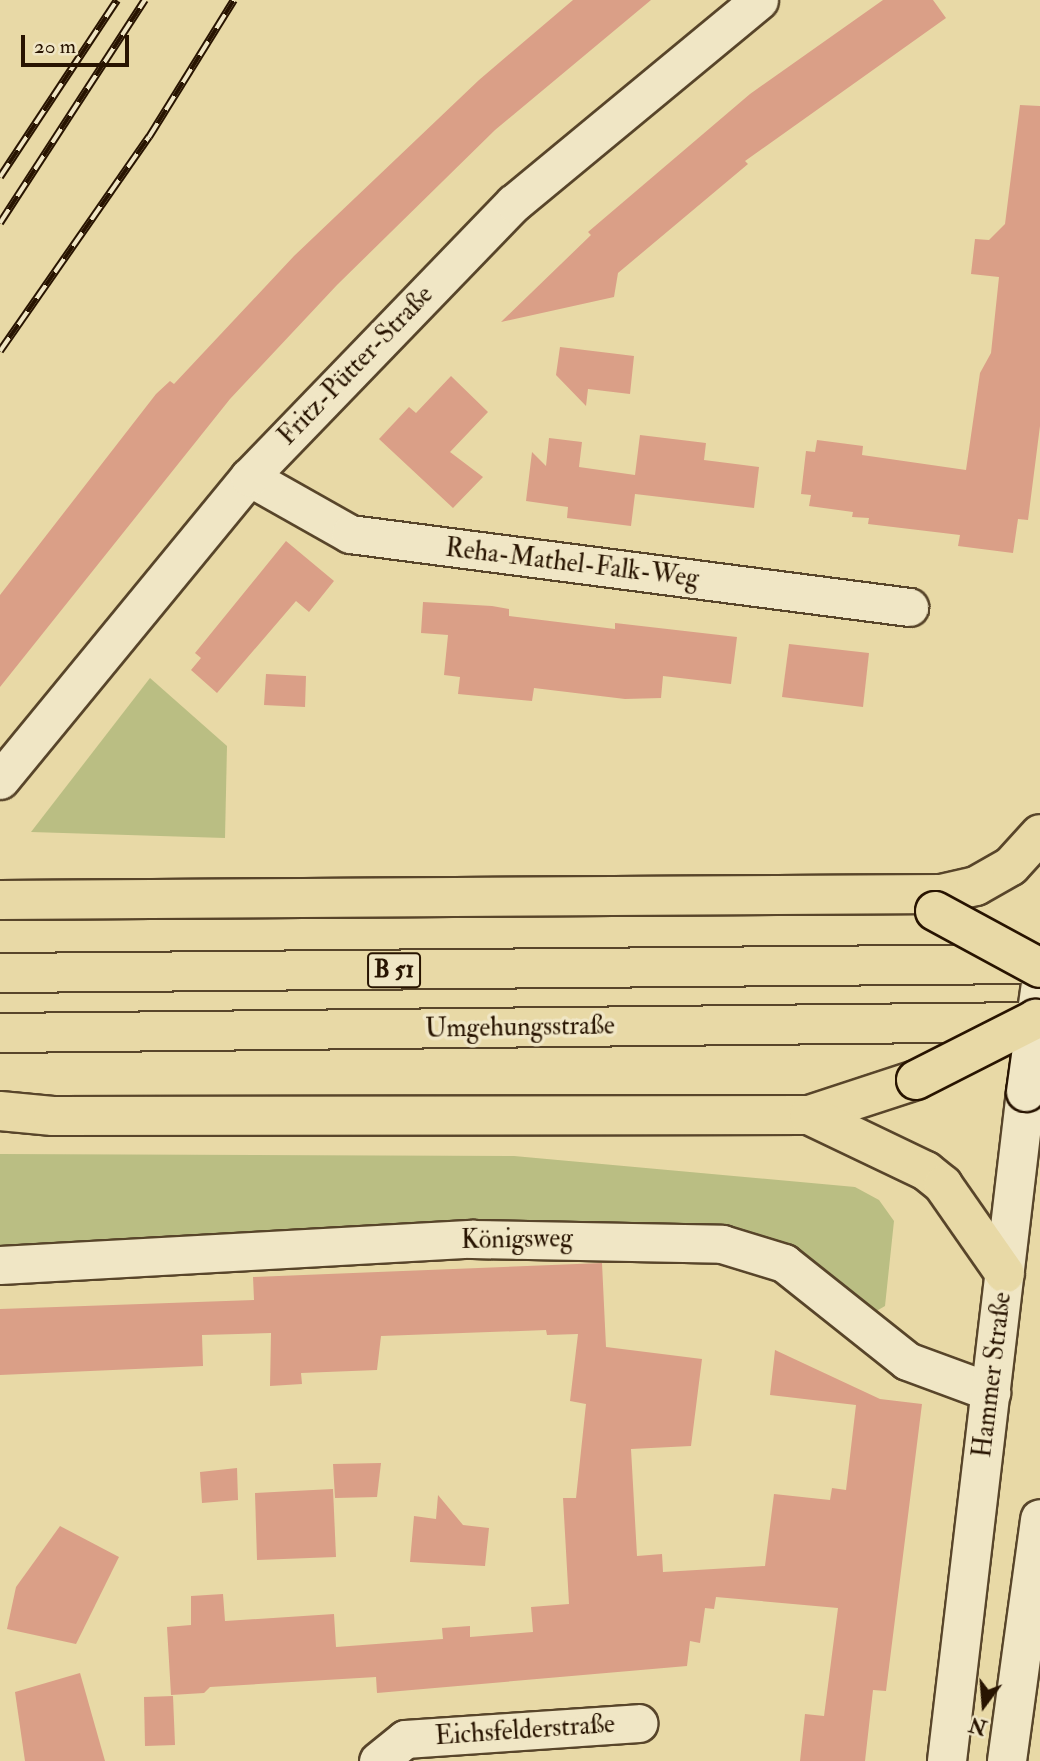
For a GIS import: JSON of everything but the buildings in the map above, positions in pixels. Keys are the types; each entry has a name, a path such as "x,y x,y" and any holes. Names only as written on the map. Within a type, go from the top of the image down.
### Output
{"highway":[{"path":"0,900 885,892 941,894 976,886 1011,866 1040,834"},
{"path":"885,892 935,911 1040,966"},
{"name":"B 51","path":"0,974 1040,966"},
{"path":"0,1111 53,1116 809,1115 916,1080 1039,1012"},
{"name":"Umgehungsstraße","path":"0,1033 1039,1012"},
{"path":"809,1115 926,1171 943,1185 1005,1274"}],"main road":[{"name":"Hammer Straße","path":"947,1761 1026,1092 1039,1012"},
{"path":"1007,1761 1040,1520"}],"street":[{"name":"Fritz-Pütter-Straße","path":"0,780 249,477 514,203 760,0"},
{"name":"Reha-Mathel-Falk-Weg","path":"249,477 350,534 909,607"},
{"name":"Königsweg","path":"0,1265 472,1239 722,1244 784,1263 907,1361 991,1392"},
{"name":"Eichsfelderstraße","path":"379,1761 405,1739 638,1723"}],"green space":[{"path":"150,678 227,746 225,838 31,832"},
{"path":"0,1154 514,1156 855,1187 879,1200 894,1221 885,1306 873,1313 820,1266 789,1248 0,1251"}],"railway":[{"path":"0,177 117,0"},
{"path":"0,223 145,0"},
{"path":"0,351 149,137 234,0"}]}
